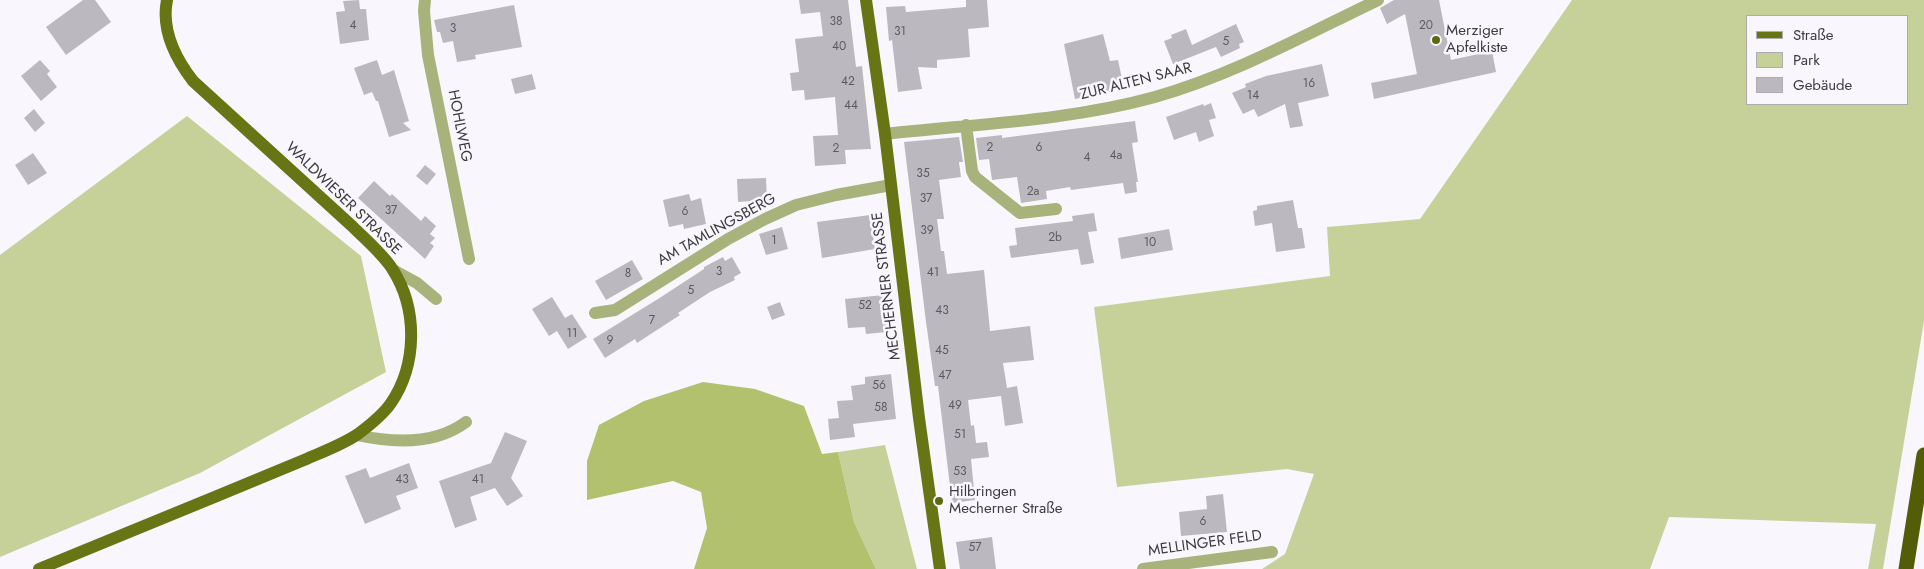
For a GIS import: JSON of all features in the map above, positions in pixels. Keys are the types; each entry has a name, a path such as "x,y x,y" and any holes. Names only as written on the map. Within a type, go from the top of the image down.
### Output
{"highway":[{"path":"1906,569 1924,455"}],"main road":[{"name":"WALDWIESER STRASSE","path":"39,569 271,474 357,435 379,417 391,403 408,368 412,347 411,327 402,288 393,270 375,248 352,226 194,81 180,64 170,41 167,27 167,0"},
{"name":"MECHERNER STRASSE","path":"866,0 885,134 919,418 940,569"}],"street":[{"name":"HOHLWEG","path":"425,0 424,11 428,55 469,259"},
{"name":"ZUR ALTEN SAAR","path":"885,134 1102,110 1156,97 1201,82 1311,33 1359,4 1378,0"},
{"path":"966,125 972,171 975,177 1020,213 1056,209"},
{"name":"AM TAMLINGSBERG","path":"595,313 615,310 728,239 796,205 836,195 891,185"},
{"path":"393,270 417,283 436,299"},
{"path":"357,435 401,442 449,433 466,422"},
{"name":"MELLINGER FELD","path":"1143,569 1272,552"}],"green space":[{"path":"1572,0 1924,0 1924,321 1883,569 1868,569 1876,524 1669,517 1650,569 1262,569 1285,554 1314,474 1287,469 1117,487 1094,307 1330,276 1327,227 1420,219"},
{"path":"187,116 361,256 386,372 200,473 0,557 0,255"},
{"path":"703,382 755,389 804,406 822,454 838,452 854,522 876,569 694,569 707,528 701,492 673,481 587,500 587,461 599,425 644,401"},
{"path":"885,445 917,569 876,569 854,522 838,452"}],"building":[{"path":"83,0 95,0 111,22 66,55 46,27"},
{"path":"359,0 360,9 366,9 369,40 340,44 336,12 345,11 343,1"},
{"path":"799,0 848,0 856,67 862,66 871,149 845,150 846,164 815,166 813,136 838,135 835,97 805,100 804,90 792,91 790,73 799,72 795,39 823,36 820,12 801,14"},
{"path":"966,0 987,0 989,27 968,29 970,57 937,60 937,68 918,67 922,89 898,92 892,40 889,41 886,7 905,6 906,12 966,7"},
{"path":"1394,0 1439,0 1451,60 1492,51 1496,72 1374,99 1371,83 1417,74 1405,14 1387,24 1380,8"},
{"path":"514,5 522,47 475,55 476,59 457,62 453,41 443,43 440,32 437,32 434,20"},
{"path":"1236,24 1244,42 1239,44 1240,48 1221,57 1216,47 1173,64 1164,41 1172,38 1171,35 1186,29 1192,45"},
{"path":"1103,34 1110,61 1118,60 1124,88 1075,99 1064,44"},
{"path":"40,60 50,71 47,74 57,87 41,101 21,76"},
{"path":"377,60 382,75 394,70 409,121 403,123 411,130 389,137 378,101 376,101 372,92 364,95 354,68"},
{"path":"1322,64 1329,96 1298,103 1303,126 1290,128 1285,104 1258,117 1254,109 1243,114 1232,93 1246,87 1245,84 1266,76"},
{"path":"532,74 536,89 515,94 511,79"},
{"path":"1211,103 1216,118 1209,120 1214,136 1199,142 1196,132 1174,140 1166,117"},
{"path":"34,109 45,123 35,132 24,118"},
{"path":"1135,121 1138,142 1132,143 1138,182 1136,182 1137,192 1125,194 1123,183 1071,190 1070,187 1046,191 1047,199 1021,203 1017,177 992,180 989,159 979,160 976,138 1002,135 1002,138"},
{"path":"959,137 963,162 959,162 961,177 939,180 944,219 937,219 941,251 944,251 947,274 984,270 990,331 1030,326 1034,360 1003,363 1007,388 1017,386 1023,423 1005,426 1001,396 968,400 971,426 974,425 976,443 987,442 989,457 971,459 975,500 952,503 938,386 935,386 926,322 904,142"},
{"path":"33,153 47,173 28,185 15,165"},
{"path":"425,165 436,174 427,185 416,176"},
{"path":"766,178 767,200 738,202 737,179"},
{"path":"374,181 390,196 392,194 421,221 425,216 436,226 430,234 435,238 430,243 434,246 425,259 358,198"},
{"path":"689,194 691,201 701,198 706,224 684,229 683,224 669,227 663,200"},
{"path":"1293,200 1298,228 1302,228 1305,248 1276,252 1272,223 1255,226 1253,211 1257,210 1257,206"},
{"path":"1094,213 1097,231 1088,232 1094,263 1081,265 1078,249 1011,258 1009,246 1017,245 1015,228 1073,221 1072,216"},
{"path":"870,215 875,249 822,258 817,222"},
{"path":"782,227 788,249 766,255 759,234"},
{"path":"1169,229 1173,250 1121,259 1118,238"},
{"path":"723,257 725,261 732,257 741,273 734,277 735,280 710,292 678,313 680,315 637,343 635,339 605,358 593,339 658,299 704,269 704,267"},
{"path":"632,260 643,279 606,300 595,281"},
{"path":"883,295 887,332 866,334 865,327 848,328 845,299"},
{"path":"552,297 565,318 572,314 587,337 568,349 557,331 549,336 532,309"},
{"path":"780,302 785,315 772,320 767,307"},
{"path":"891,374 896,419 853,424 855,437 830,440 828,419 839,418 837,401 853,400 851,386 865,384 865,377"},
{"path":"505,432 527,441 511,478 523,496 507,506 495,488 470,497 477,520 455,528 439,481 491,463"},
{"path":"409,463 418,488 396,496 401,509 365,524 345,476 366,468 370,478"},
{"path":"1223,494 1227,532 1181,536 1179,512 1207,509 1206,496"},
{"path":"992,537 996,569 960,569 956,542"}],"place":[{"name":"Merziger Apfelkiste","path":"1436,40"},
{"name":"Hilbringen Mecherner Straße","path":"939,501"}]}
